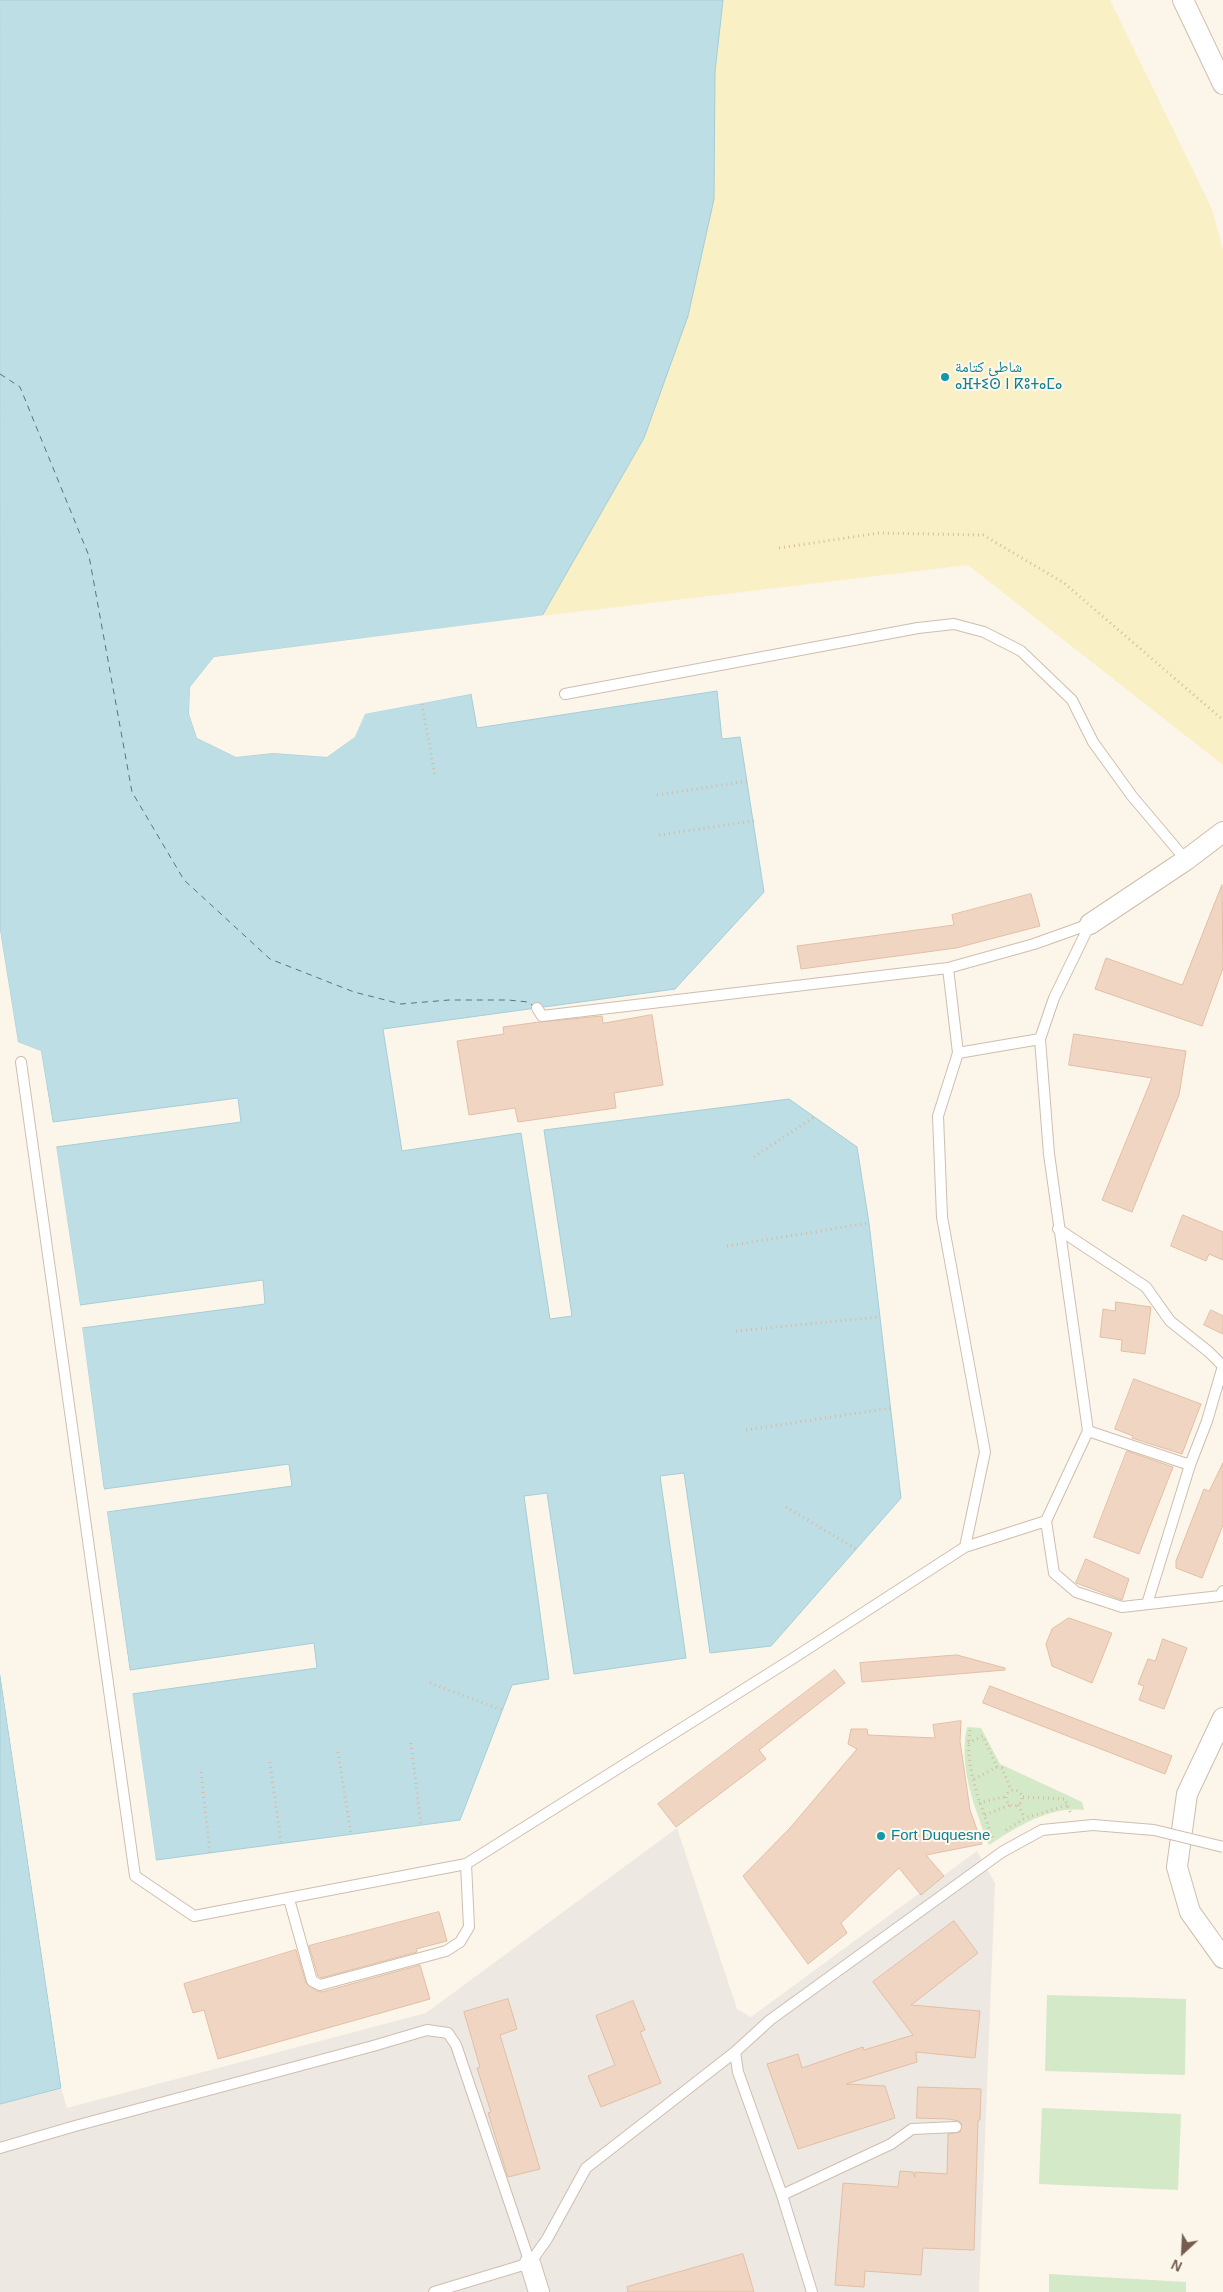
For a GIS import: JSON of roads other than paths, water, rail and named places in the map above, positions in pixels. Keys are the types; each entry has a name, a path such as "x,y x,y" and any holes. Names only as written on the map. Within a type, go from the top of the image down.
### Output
{"street":[{"path":"1183,0 1223,84"},
{"path":"1090,924 1186,860 1223,832"},
{"path":"1223,1718 1187,1794 1177,1867 1190,1912 1223,1958"},
{"path":"530,2262 539,2292"}],"lane":[{"path":"565,694 918,628 954,624 976,630 1021,650 1072,700 1093,742 1132,796 1186,860"},
{"path":"537,1008 542,1016 948,968 1034,944 1090,924"},
{"path":"1090,924 1054,998 1040,1039 1048,1154 1088,1431 1046,1521 1054,1573 1076,1592 1122,1607 1220,1596 1223,1592"},
{"path":"948,968 958,1053 938,1116 942,1217 985,1452 965,1547"},
{"path":"958,1053 1040,1039"},
{"path":"21,1062 135,1876 194,1916 466,1864 792,1659 965,1547 1046,1521"},
{"path":"1058,1229 1146,1287 1170,1321 1209,1352 1223,1366 1147,1604"},
{"path":"1088,1431 1190,1465"},
{"path":"434,2292 530,2262 547,2238 586,2168 735,2052 770,2020 998,1854 1042,1830 1093,1825 1154,1830 1223,1848"},
{"path":"289,1899 312,1981 320,1985 446,1951 460,1942 468,1927 466,1864"},
{"path":"0,2148 85,2123 373,2046 412,2033 427,2030 448,2034 456,2045 530,2262"},
{"path":"735,2052 738,2072 782,2195 812,2292"},
{"path":"782,2195 891,2144 912,2129 956,2127"}],"water":[{"path":"0,0 723,0 715,72 714,199 688,316 644,438 542,616 214,657 190,687 189,714 197,738 236,757 273,753 327,757 355,737 364,714 471,694 477,728 717,691 722,739 740,737 764,892 675,989 383,1029 402,1151 521,1133 550,1319 572,1316 544,1130 789,1099 857,1147 869,1223 901,1498 771,1646 710,1653 684,1473 660,1476 686,1658 574,1674 547,1493 524,1496 549,1679 512,1685 460,1820 156,1860 132,1694 317,1668 314,1643 130,1670 107,1512 292,1486 289,1464 104,1489 82,1328 265,1304 263,1280 80,1305 56,1147 241,1122 238,1098 53,1122 41,1051 18,1042 0,930"},
{"path":"0,1675 61,2088 0,2104"}],"place":[{"name":"شاطئ كتامة ⴰⴼⵜⵉⵙ ⵏ ⴽⵓⵜⴰⵎⴰ","path":"945,377"},
{"name":"Fort Duquesne","path":"881,1836"}]}
